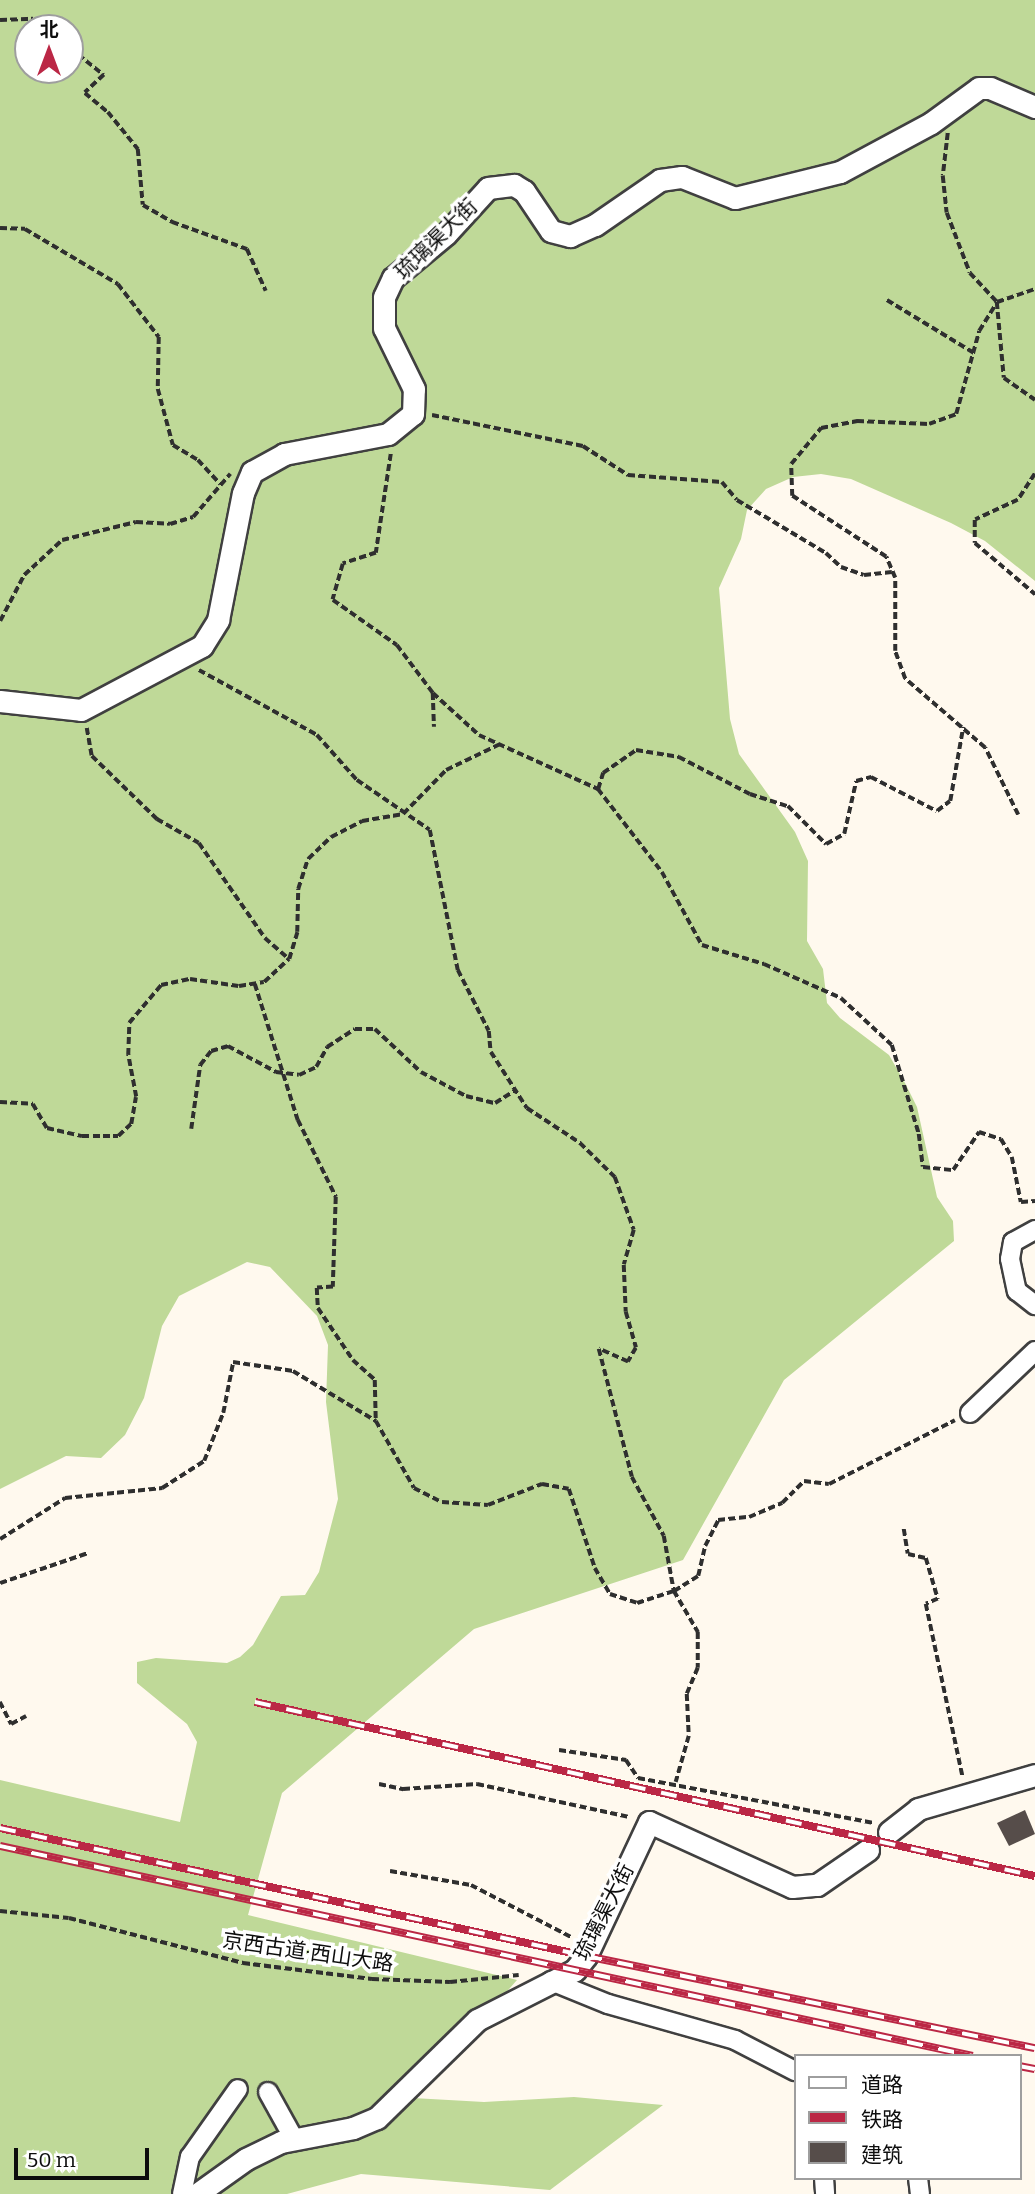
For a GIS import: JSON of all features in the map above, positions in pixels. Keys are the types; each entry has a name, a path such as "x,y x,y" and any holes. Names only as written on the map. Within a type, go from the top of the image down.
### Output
{"street":[{"name":"琉璃渠大街","path":"413,414 414,389 384,328 384,297 393,278 446,234 488,188 514,185 524,191 551,232 570,236 595,225 660,180 682,177 735,198 840,172 949,110 979,88 1014,96 1035,107"},
{"path":"0,701 81,710 202,646 218,620 243,493 252,472 284,454 393,431 413,414"},
{"path":"1035,1230 1013,1242 1010,1272 1017,1291 1035,1305"},
{"path":"970,1413 1035,1351"},
{"path":"892,1830 918,1810 1035,1775"},
{"name":"琉璃渠大街","path":"197,2194 246,2159 294,2139 353,2128 377,2118 477,2021 542,1977 575,1970 592,1944 649,1822"},
{"path":"649,1822 792,1887 817,1885 868,1850"},
{"path":"542,1977 608,2004 736,2040 794,2070"},
{"path":"182,2194 190,2157 238,2089"},
{"path":"268,2092 294,2139"}],"path":[{"path":"84,59 104,75 85,93 108,112 138,149 143,205 172,222 247,249 266,291"},
{"path":"949,110 943,176 947,213 970,273 997,302 1004,378 1035,400"},
{"path":"0,228 24,229 118,284 159,337 158,389 173,446 198,460 220,484"},
{"path":"1018,815 985,748 905,679 895,651 892,572 886,557 792,496 791,464 821,428 857,421 929,424 956,414 979,331 997,302 1035,289"},
{"path":"887,300 974,353"},
{"path":"413,414 445,416 496,431 583,446 628,475 722,482 737,499 826,553 841,567 864,575 892,572"},
{"path":"393,431 376,553 343,564 333,600 397,645 433,693 479,736 598,789 662,872 702,945 764,964 841,998 892,1045 919,1134 923,1167 953,1170 979,1132 1001,1139 1012,1157 1021,1202 1035,1201"},
{"path":"0,621 24,575 62,540 136,522 170,524 193,517 243,460 252,472"},
{"path":"1035,474 1018,500 975,520 975,543 1035,594"},
{"path":"177,658 317,735 357,780 430,830 458,970 489,1031 491,1052 527,1108 580,1143 615,1177 634,1230 624,1265 626,1312 636,1348 628,1362 599,1349 632,1478 664,1536 674,1591 698,1632 698,1668 687,1694 689,1736 676,1782"},
{"path":"433,693 434,727"},
{"path":"81,710 92,756 157,819 199,843 265,938 289,959"},
{"path":"598,789 603,773 636,750 679,757 750,794 788,806 826,844 844,834 856,781 871,777 937,811 950,801 963,727"},
{"path":"0,1102 33,1104 47,1128 82,1136 118,1136 131,1124 136,1097 128,1055 129,1023 161,985 190,979 255,984 264,982 289,959 297,932 298,889 308,859 331,837 362,821 403,814 446,770 500,744"},
{"path":"255,984 273,1049 285,1073 298,1120 336,1196 333,1287 317,1288 318,1308 353,1360 375,1380 376,1421 414,1488 442,1502 488,1505 542,1484 569,1489 595,1568 611,1594 637,1603 674,1591 698,1576 705,1546 718,1520 749,1517 782,1503 804,1481 829,1484 970,1413"},
{"path":"191,1129 200,1065 211,1051 228,1045 285,1073 299,1075 316,1067 327,1047 355,1029 375,1029 421,1072 466,1096 495,1103 516,1090"},
{"path":"0,1539 65,1498 162,1488 204,1461 223,1413 233,1362 293,1371 376,1421"},
{"path":"904,1529 908,1554 926,1558 938,1599 926,1604 967,1794"},
{"path":"0,1583 88,1553"},
{"path":"0,1702 11,1724 26,1716"},
{"path":"559,1750 626,1760 638,1778 676,1782 892,1830"},
{"path":"379,1784 403,1789 477,1784 649,1822"},
{"path":"390,1871 471,1885 592,1944"},
{"name":"京西古道·西山大路","path":"0,1911 69,1917 243,1963 372,1979 450,1982 542,1977"}],"green space":[{"path":"0,0 1035,0 1035,581 985,541 951,523 851,479 821,474 793,477 766,489 747,510 741,539 719,588 730,719 739,754 795,832 808,861 807,941 823,969 827,1003 840,1018 889,1055 905,1083 917,1107 937,1197 953,1221 954,1241 784,1380 683,1560 474,1629 282,1793 248,1915 517,1980 413,2098 484,2102 574,2097 663,2105 550,2190 361,2174 287,2194 0,2194 0,1780 180,1822 197,1742 187,1724 137,1683 137,1662 156,1658 227,1663 240,1657 253,1645 281,1596 305,1595 319,1572 338,1499 326,1402 328,1345 317,1316 270,1267 247,1262 179,1296 162,1326 144,1398 125,1435 101,1458 66,1456 0,1489"}],"building":[{"path":"1025,1810 1035,1834 1009,1846 997,1823"}],"railway":[{"path":"255,1702 1035,1876"},
{"path":"0,1828 586,1956 1035,2048"},
{"path":"0,1846 964,2054"},
{"path":"1021,2066 1035,2069"}]}
